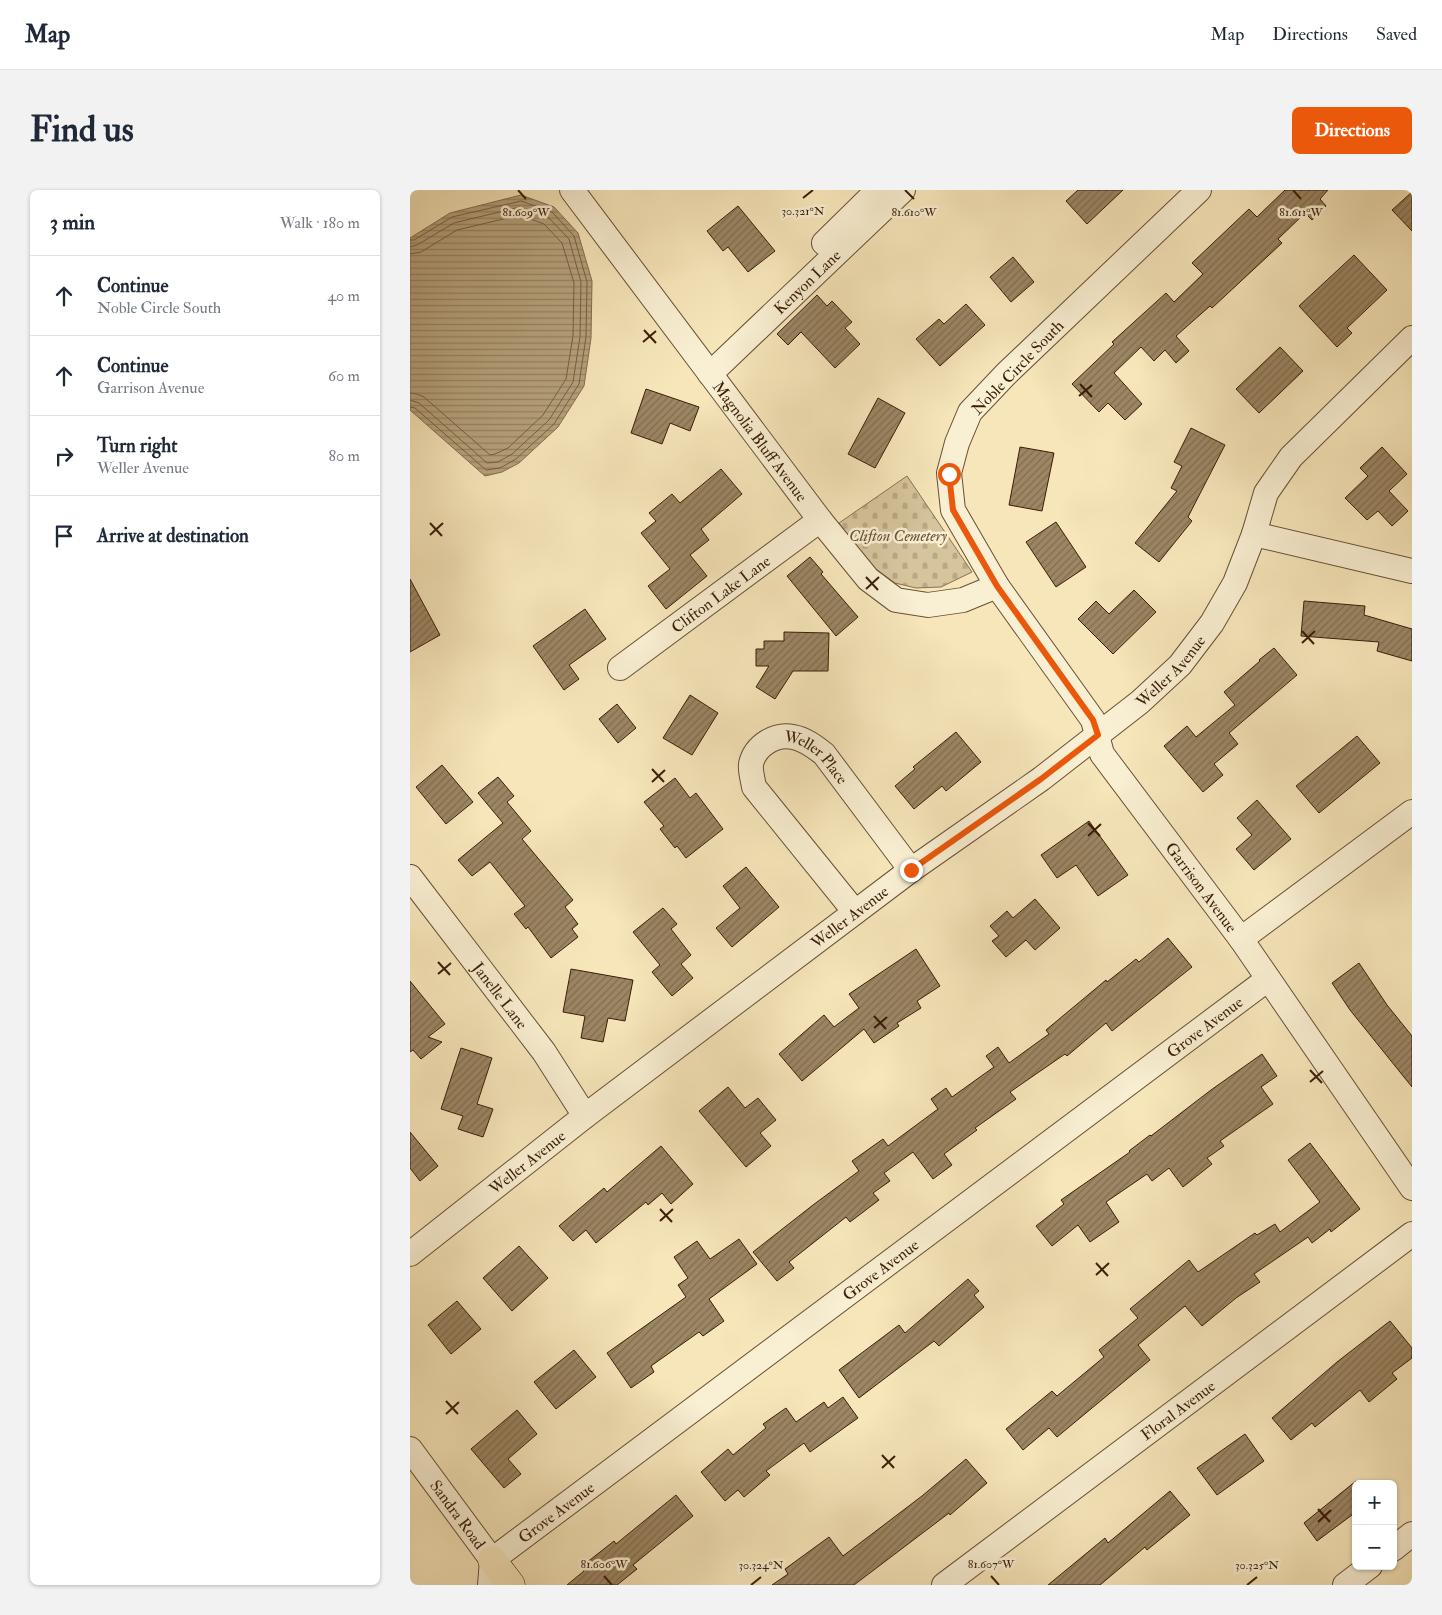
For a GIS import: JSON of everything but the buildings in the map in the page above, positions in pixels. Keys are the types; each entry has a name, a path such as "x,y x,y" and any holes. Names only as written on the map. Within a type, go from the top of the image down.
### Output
{"main road":[{"path":"491,1572 511,1585"}],"street":[{"name":"Magnolia Bluff Avenue","path":"572,190 820,520 868,579 896,600 928,605 963,600 997,586"},
{"path":"706,368 878,190"},
{"name":"Kenyon Lane","path":"706,368 903,190"},
{"name":"Noble Circle South","path":"997,586 953,510 949,474 957,443 970,412 1006,374 1199,190"},
{"name":"Weller Avenue","path":"410,1254 585,1116 911,870 1041,779 1140,702 1180,665 1212,623 1236,583 1254,534 1266,493 1291,457 1412,338"},
{"name":"Clifton Lake Lane","path":"620,668 820,520"},
{"path":"1254,534 1412,572"},
{"name":"Garrison Avenue","path":"997,586 1093,720 1102,754 1241,939 1412,1188"},
{"name":"Weller Place","path":"855,912 754,787 751,765 758,749 774,738 792,736 824,754 911,870"},
{"path":"1241,939 1412,812"},
{"name":"Janelle Lane","path":"410,877 544,1052 585,1116"},
{"name":"Grove Avenue","path":"491,1572 1268,979"},
{"name":"Floral Avenue","path":"944,1585 1412,1234"},
{"name":"Sandra Road","path":"410,1449 491,1572"},
{"path":"1397,1545 1412,1534"},
{"path":"1345,1585 1365,1570"}],"green space":[{"name":"Clifton Cemetery","path":"907,476 972,572 941,587 916,588 895,583 869,564 839,523"}],"water":[{"path":"521,195 554,207 578,233 592,281 591,338 584,386 558,427 519,463 502,472 485,476 410,410 410,238 450,213"}],"route":[{"path":"911,870 1041,779 1098,735 1093,720 997,586 953,510 949,474"}]}
